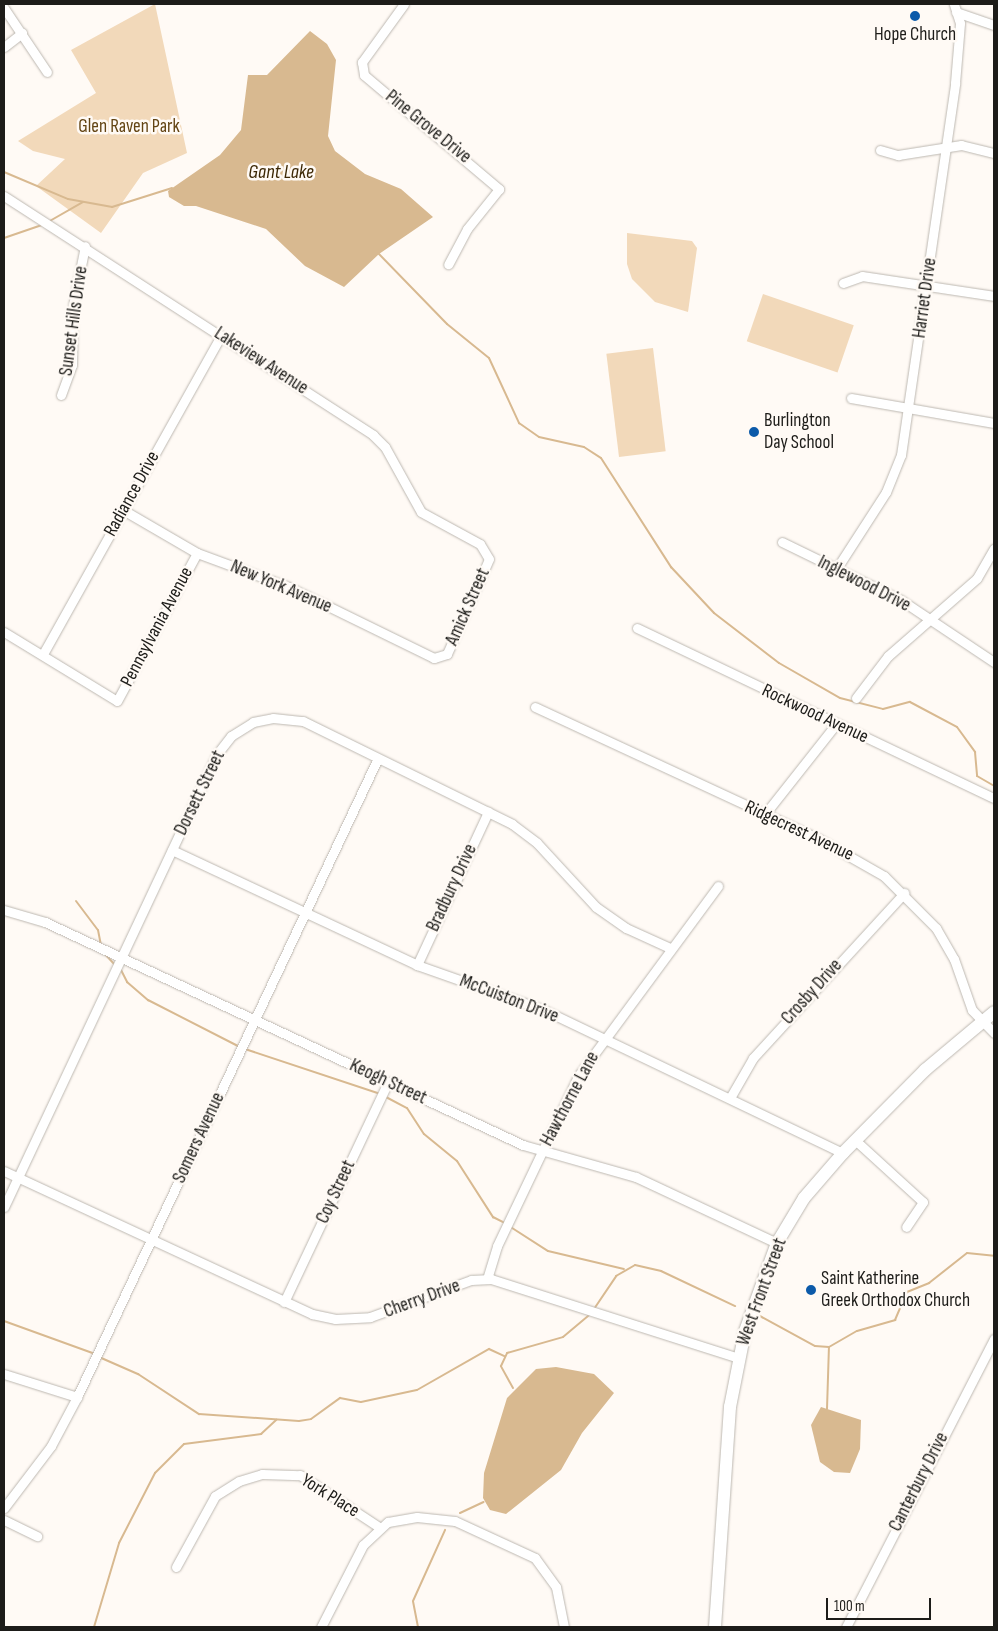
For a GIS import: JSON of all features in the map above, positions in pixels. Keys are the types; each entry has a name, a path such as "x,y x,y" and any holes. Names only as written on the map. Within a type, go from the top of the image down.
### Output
{"street":[{"name":"Pine Grove Drive","path":"404,4 360,66 364,75 498,186 448,264"},
{"path":"4,8 47,72"},
{"path":"955,8 994,25"},
{"name":"Harriet Drive","path":"837,568 893,478 909,407 960,44 955,8"},
{"path":"982,19 994,15"},
{"path":"4,47 22,33"},
{"path":"880,150 898,155 947,145 994,153"},
{"name":"Lakeview Avenue","path":"4,196 85,246 373,435 385,447 421,512 480,544 489,553"},
{"name":"Sunset Hills Drive","path":"61,395 72,365 73,306 85,246"},
{"path":"843,283 862,276 994,296"},
{"name":"Radiance Drive","path":"43,654 221,335"},
{"path":"851,398 994,423"},
{"name":"New York Avenue","path":"123,510 197,552 281,583 440,658"},
{"name":"Inglewood Drive","path":"782,542 837,568 929,619 994,662"},
{"path":"856,698 888,656 977,578 994,548"},
{"name":"Pennsylvania Avenue","path":"43,654 117,701 197,552"},
{"name":"Amick Street","path":"440,658 451,647 489,553"},
{"name":"Rockwood Avenue","path":"637,628 994,798"},
{"path":"4,632 43,654"},
{"name":"Ridgecrest Avenue","path":"535,707 765,814 867,864 904,893 946,944 968,1002 982,1022 994,1033"},
{"name":"Dorsett Street","path":"4,1207 217,754 231,736 253,722 295,719 488,812 537,843 585,898 613,920 670,948"},
{"path":"765,814 836,724"},
{"name":"Somers Avenue","path":"4,1508 51,1446 77,1397 378,758"},
{"name":"Bradbury Drive","path":"417,965 488,812"},
{"name":"McCuiston Drive","path":"172,850 417,965 518,999 604,1038 843,1153"},
{"name":"Hawthorne Lane","path":"487,1279 496,1246 578,1076 670,948 718,886"},
{"name":"Crosby Drive","path":"730,1098 753,1058 904,893"},
{"name":"Keogh Street","path":"4,910 45,922 542,1152 636,1177 777,1243"},
{"name":"West Front Street","path":"715,1627 727,1428 739,1358 777,1243 804,1198 855,1140 925,1070 994,1012"},
{"name":"Coy Street","path":"284,1302 388,1082"},
{"path":"855,1140 923,1202 906,1227"},
{"name":"Cherry Drive","path":"4,1171 284,1302 335,1319 370,1317 471,1280 487,1279 509,1282 739,1358"},
{"name":"Canterbury Drive","path":"848,1627 994,1339"},
{"path":"4,1374 77,1397"},
{"name":"York Place","path":"176,1567 215,1496 239,1480 262,1474 300,1475 380,1527"},
{"path":"321,1627 352,1560 380,1527 400,1518 438,1518 512,1544 545,1569 562,1606 564,1627"},
{"path":"4,1520 37,1536"}],"green space":[{"name":"Glen Raven Park","path":"155,4 187,153 143,173 101,233 36,186 65,159 33,151 18,141 96,93 71,50"},
{"path":"627,233 692,241 697,248 688,312 655,302 632,279 627,264"},
{"path":"763,294 854,325 837,373 747,341"},
{"path":"653,348 666,451 619,457 606,354"}],"water":[{"name":"Gant Lake","path":"310,31 327,44 336,60 328,136 335,151 365,174 401,189 433,217 379,254 344,287 305,266 266,229 196,206 184,206 169,197 168,191 220,155 241,130 248,75 267,75"},
{"path":"556,1367 594,1374 614,1393 582,1433 561,1470 506,1514 490,1510 483,1498 484,1473 507,1398 536,1369"},
{"path":"821,1407 861,1420 860,1449 850,1473 834,1472 820,1462 811,1425"}],"waterway":[{"path":"4,172 68,199 112,207 172,188"},
{"path":"48,222 83,202"},
{"path":"4,238 42,225"},
{"path":"378,253 447,324 489,358 519,423 539,437 584,447 601,458 671,567 714,613 779,663 840,698 883,709 910,702 957,727 975,752 977,776 994,786"},
{"path":"76,901 98,930 101,945"},
{"path":"103,952 114,964"},
{"path":"120,968 127,982 148,1000 238,1046"},
{"path":"245,1049 380,1094"},
{"path":"384,1096 407,1108 424,1134 457,1161 493,1217 505,1223"},
{"path":"509,1226 548,1251 624,1269"},
{"path":"758,1315 815,1346 829,1347 857,1331 895,1320 907,1292 929,1283 967,1253 994,1256"},
{"path":"594,1309 616,1276 635,1265 661,1271 735,1306"},
{"path":"513,1388 501,1366 507,1353 563,1337 590,1314"},
{"path":"4,1321 95,1354"},
{"path":"827,1409 829,1347"},
{"path":"99,1357 138,1374 199,1414 299,1421 311,1419 340,1398 361,1402 417,1390 489,1349 504,1356"},
{"path":"94,1627 119,1543 155,1473 184,1444 261,1434 276,1420"},
{"path":"460,1513 484,1502"},
{"path":"418,1627 413,1601 445,1530"}],"place":[{"name":"Hope Church","path":"915,16"},
{"name":"Burlington Day School","path":"754,432"},
{"name":"Saint Katherine Greek Orthodox Church","path":"811,1290"}]}
